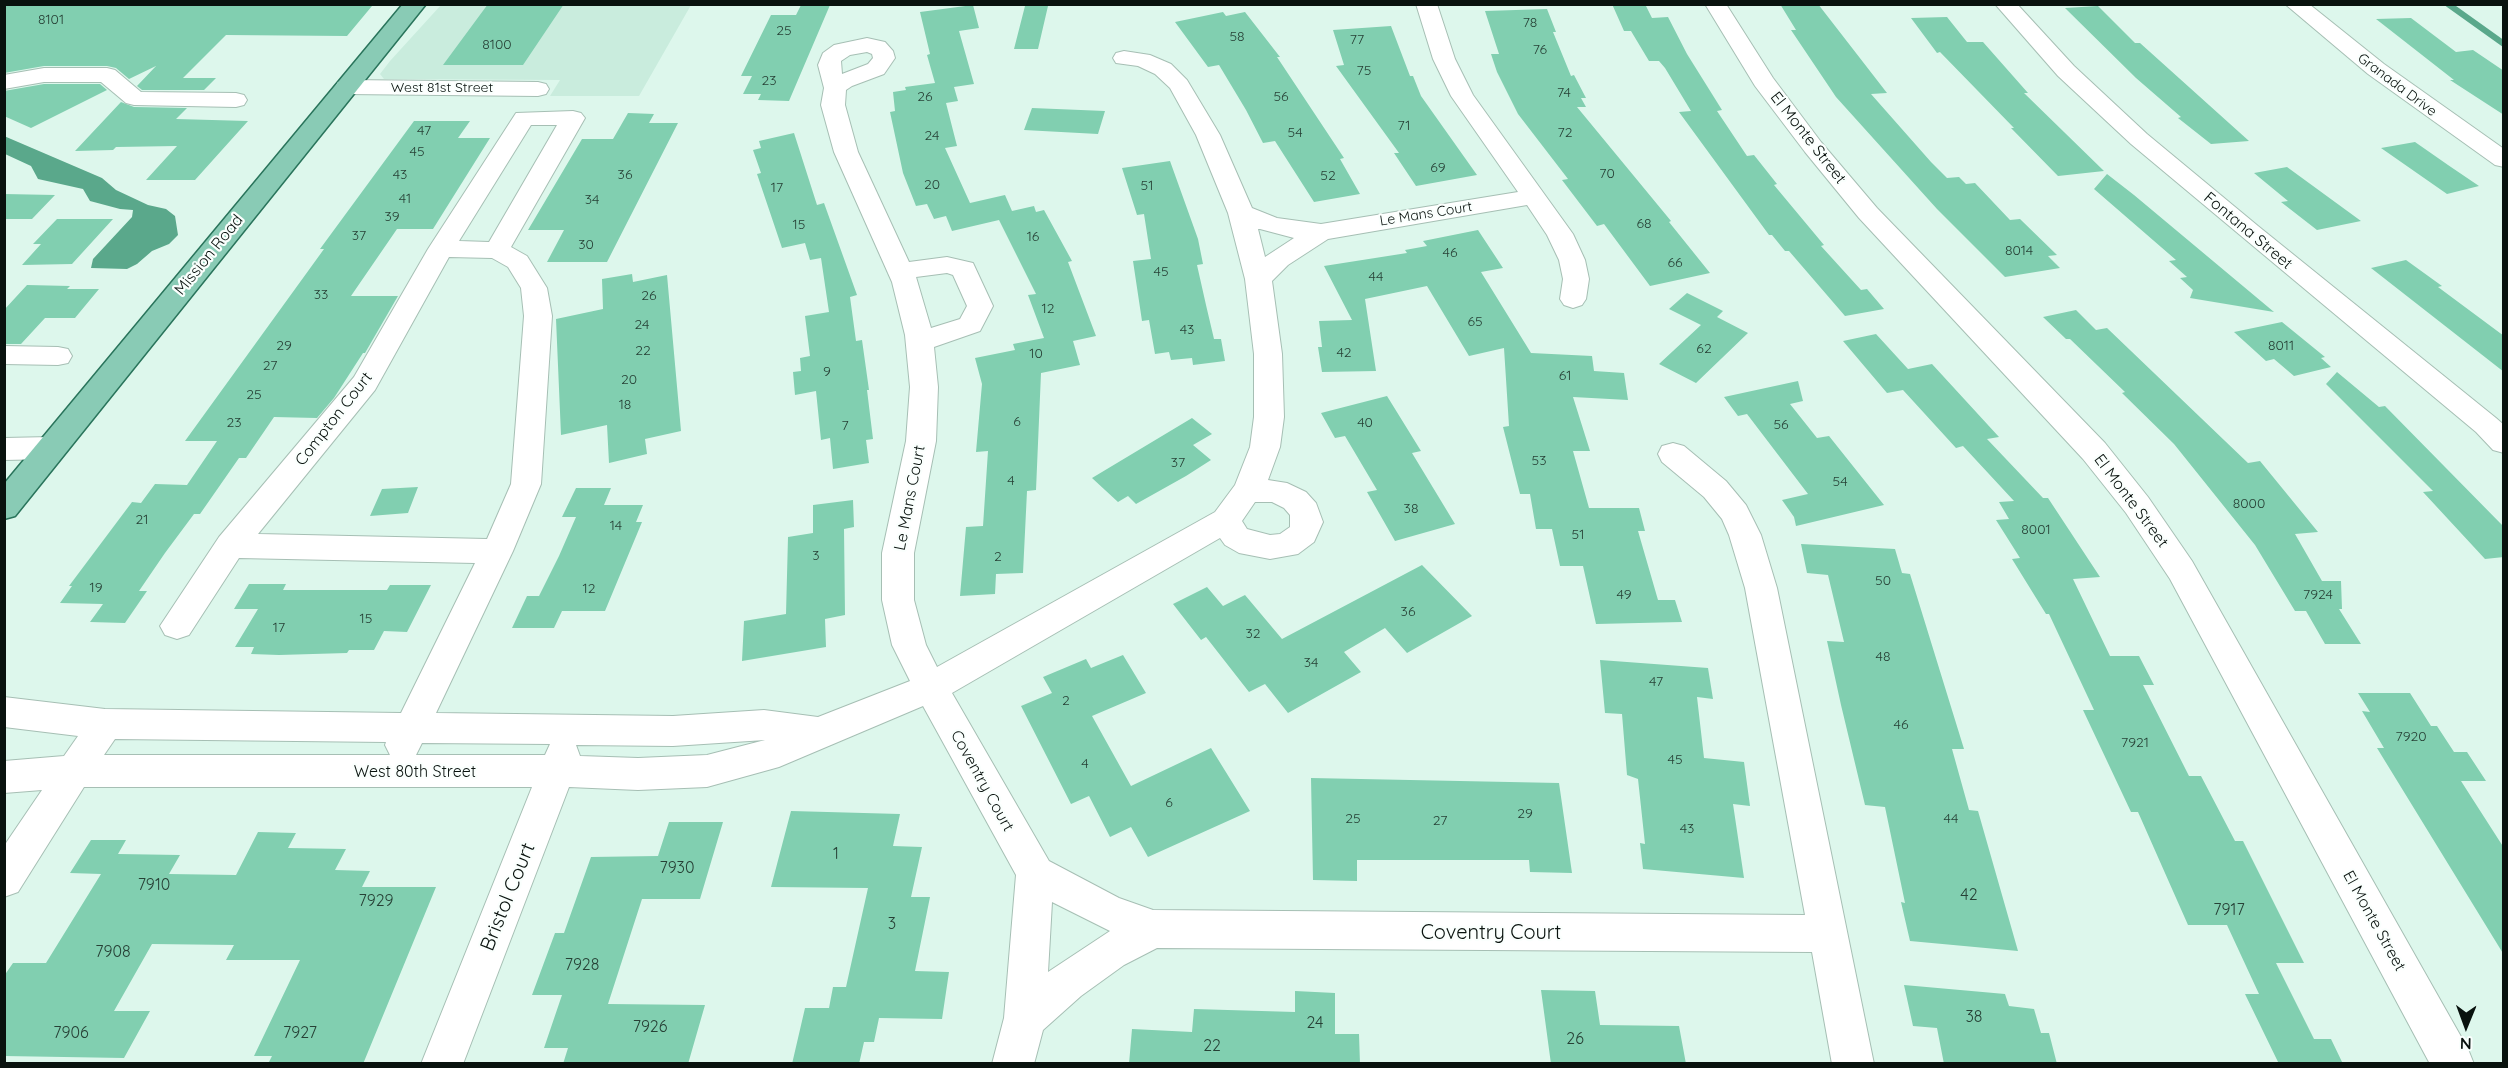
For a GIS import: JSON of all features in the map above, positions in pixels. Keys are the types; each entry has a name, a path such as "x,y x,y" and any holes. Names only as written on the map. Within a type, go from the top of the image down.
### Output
{"main road":[{"name":"Mission Road","path":"4,507 15,480 51,448 415,4"}],"street":[{"name":"El Monte Street","path":"1715,4 1763,81 1813,147 1868,213 2094,451 2137,505 2181,570 2453,1064"},
{"name":"Fontana Street","path":"2005,4 2066,71 2139,139 2477,418 2504,443"},
{"name":"Granada Drive","path":"2295,4 2376,69 2504,160"},
{"path":"1427,8 1444,59 1462,96 1560,234 1572,260 1576,279 1573,299"},
{"path":"932,687 1226,520 1247,491 1265,447 1269,417 1268,354 1258,279 1241,213 1208,135 1179,85 1163,69 1142,60 1124,58"},
{"path":"4,82 44,75 107,75 134,98 236,100"},
{"name":"West 81st Street","path":"346,87 538,88"},
{"name":"Le Mans Court","path":"835,88 833,105 846,152 905,282 919,342 924,387 921,441 898,553 898,600 909,645 932,687"},
{"name":"Compton Court","path":"177,626 230,546 365,383 441,249 524,118 573,118 497,250"},
{"name":"Le Mans Court","path":"1241,213 1269,224 1294,230 1321,232 1532,197"},
{"name":"Le Mans Court","path":"1258,279 1279,259 1321,232"},
{"path":"389,772 497,551 526,484 532,424 538,316 534,288 518,262 497,250 441,249"},
{"path":"899,271 948,265 964,269 980,306 970,325 919,342"},
{"path":"4,355 58,356"},
{"path":"4,448 51,448"},
{"path":"1673,454 1715,489 1735,513 1745,535 1761,588 1853,1064"},
{"path":"1226,520 1236,537 1250,544 1270,547 1287,545 1304,534 1307,522 1305,511 1295,500 1276,491 1247,491"},
{"path":"230,546 497,551"},
{"name":"West 80th Street","path":"4,777 76,771 557,771 638,774 707,771 766,756 819,732 932,687"},
{"name":"Coventry Court","path":"932,687 969,758 1035,873 1106,911 1153,929 1828,934"},
{"name":"West 80th Street","path":"4,712 105,724 573,730 673,730 764,725 819,732"},
{"path":"4,880 105,724"},
{"name":"Bristol Court","path":"442,1064 573,730"},
{"path":"1012,1064 1025,1018 1035,873"},
{"name":"Coventry Court","path":"1025,1018 1067,982 1110,952 1153,929"}],"shaded area":[{"path":"441,5 691,5 639,96 550,96 560,80 384,79 380,74 390,61"},
{"path":"4,136 102,178 116,190 148,205 166,209 175,216 178,235 169,244 152,251 127,269 91,268 93,259 132,217 133,210 90,201 83,189 38,179 31,166 5,154"}],"building":[{"path":"4,4 372,6 347,36 226,35 183,78 216,78 204,90 142,90 137,86 156,66 129,79 116,68 107,66 44,66 4,73"},
{"path":"488,4 564,4 523,65 443,65"},
{"path":"1612,4 1645,4 1652,18 1668,17 1687,54 1722,110 1717,111 1747,156 1754,155 1777,184 1774,185 1824,245 1821,246 1861,290 1867,289 1884,309 1845,316 1789,251 1785,251 1772,235 1769,235 1679,112 1691,111 1665,68 1659,61 1649,61 1631,31 1624,31"},
{"path":"1780,4 1818,4 1887,93 1871,94 1931,162 1947,178 1959,177 1966,184 1975,183 2010,220 2020,219 2057,255 2048,256 2060,268 2005,277 1937,209 1836,97 1791,30 1796,30"},
{"path":"801,5 830,5 789,101 758,100 761,94 743,94 752,76 741,76 771,15 796,15"},
{"path":"973,5 979,28 959,31 974,84 954,87 958,101 946,103 957,146 945,148 970,203 1005,195 1012,211 1034,206 1036,212 1044,210 1072,261 1068,262 1096,336 1073,341 1080,365 1041,373 1036,490 1027,491 1023,573 996,574 995,594 960,596 966,527 983,526 988,451 976,452 982,384 975,358 1015,350 1013,344 1044,338 1028,295 1036,294 999,220 952,231 946,216 934,219 927,204 916,206 903,173 890,112 895,111 893,92 906,90 905,87 935,83 927,55 930,54 920,12"},
{"path":"1025,6 1048,6 1038,49 1014,49"},
{"path":"2098,6 2135,43 2140,43 2249,141 2211,144 2178,118 2181,117 2136,78 2065,8"},
{"path":"1547,9 1556,32 1553,32 1571,76 1574,75 1586,98 1581,98 1586,107 1577,107 1671,221 1669,222 1710,273 1650,286 1604,224 1597,226 1562,180 1568,179 1518,114 1497,72 1491,54 1499,54 1485,11"},
{"path":"1223,12 1226,16 1245,12 1280,57 1277,57 1344,158 1340,159 1360,194 1314,202 1275,141 1263,143 1219,65 1208,67 1175,22"},
{"path":"1947,17 1967,42 1983,42 2028,93 2024,93 2104,171 2058,176 1940,52 1937,53 1911,18"},
{"path":"2411,18 2456,52 2473,50 2504,71 2504,115 2450,80 2454,80 2376,19"},
{"path":"1391,26 1410,76 1413,76 1421,96 1477,175 1416,186 1394,153 1399,153 1336,66 1344,65 1333,30"},
{"path":"44,84 100,84 107,90 31,128 4,116 4,91"},
{"path":"121,102 134,107 187,108 176,119 248,121 195,180 146,180 177,146 116,147 113,150 75,151"},
{"path":"1032,108 1105,111 1098,134 1024,130"},
{"path":"628,113 654,114 649,123 678,123 607,262 547,262 564,230 528,230 582,139 613,139"},
{"path":"414,121 470,121 458,138 490,138 433,229 397,229 351,296 398,296 365,353 334,398 317,418 274,417 246,458 239,458 200,514 194,514 165,553 139,591 147,591 125,623 90,622 103,604 60,603 72,586 69,586 132,502 141,503 155,484 187,485 217,441 185,441 324,249 320,249"},
{"path":"794,133 817,205 824,203 857,295 850,297 856,341 862,340 869,390 867,390 873,439 866,440 869,463 833,469 830,438 821,440 816,391 795,395 793,372 801,371 800,358 810,356 805,316 829,312 821,258 810,260 805,243 782,248 757,174 761,173 753,150 761,148 759,141"},
{"path":"2415,142 2479,186 2447,194 2381,148"},
{"path":"1170,161 1198,239 1203,264 1197,265 1214,339 1221,339 1225,361 1193,365 1192,358 1171,360 1169,352 1155,354 1149,320 1142,321 1133,261 1151,259 1144,214 1137,215 1122,168"},
{"path":"2287,167 2361,221 2317,230 2281,202 2288,201 2254,173"},
{"path":"2107,174 2274,312 2190,298 2193,290 2180,278 2187,277 2169,261 2176,260 2094,189"},
{"path":"4,194 55,195 32,219 4,219"},
{"path":"57,219 113,219 72,264 22,265 41,244 33,244"},
{"path":"1478,230 1503,268 1481,272 1531,353 1592,356 1594,371 1624,373 1628,400 1573,397 1590,451 1573,451 1589,508 1639,508 1645,531 1638,531 1658,600 1675,600 1682,622 1596,624 1583,566 1560,566 1552,529 1536,529 1530,494 1520,494 1503,427 1509,426 1504,348 1469,356 1427,286 1365,299 1376,371 1322,372 1318,347 1322,347 1319,321 1352,320 1324,266 1407,253 1405,250 1427,246 1423,241"},
{"path":"2406,260 2504,336 2504,372 2371,268"},
{"path":"632,274 633,282 667,275 681,431 645,439 647,454 609,463 607,425 561,435 556,319 603,309 602,279"},
{"path":"27,285 99,289 75,318 45,318 21,344 4,344 4,310"},
{"path":"1687,293 1723,311 1717,317 1748,333 1696,383 1659,364 1701,325 1669,309"},
{"path":"2076,310 2096,330 2107,328 2248,463 2260,461 2318,532 2295,534 2322,581 2341,581 2342,609 2339,609 2361,644 2325,644 2306,611 2295,611 2255,545 2174,444 2122,393 2125,392 2070,339 2066,339 2043,317"},
{"path":"2282,322 2325,357 2321,358 2331,367 2294,376 2274,359 2266,361 2234,332"},
{"path":"1876,334 1908,369 1932,364 1999,437 1987,439 2043,498 2048,498 2100,577 2073,579 2110,656 2139,656 2154,685 2143,685 2189,776 2201,776 2235,841 2243,841 2304,963 2276,963 2314,1039 2331,1039 2343,1064 2279,1064 2245,994 2259,994 2227,925 2188,925 2138,812 2131,812 2083,710 2094,710 2049,614 2046,614 2012,559 2020,558 1996,520 2009,519 1999,502 2014,501 1963,446 1956,448 1903,390 1887,393 1843,341"},
{"path":"2337,372 2379,407 2385,406 2504,527 2504,557 2485,559 2423,492 2433,491 2326,384"},
{"path":"1798,381 1803,401 1790,404 1817,438 1829,436 1884,505 1796,526 1794,517 1782,500 1808,494 1747,414 1738,416 1724,397"},
{"path":"1387,396 1421,451 1412,453 1455,524 1395,541 1367,492 1377,490 1345,436 1335,438 1321,413"},
{"path":"1192,418 1212,434 1193,445 1211,460 1186,476 1136,504 1128,496 1118,502 1092,478"},
{"path":"418,487 408,513 370,516 382,489"},
{"path":"576,488 611,488 604,505 643,505 636,522 642,522 605,611 562,611 554,628 512,628 527,596 539,596 559,556 576,517 562,517"},
{"path":"853,500 854,527 844,529 845,615 825,619 826,647 742,661 744,621 786,614 788,537 813,533 813,505"},
{"path":"1801,544 1895,549 1902,573 1910,574 1964,749 1952,749 1969,810 1978,811 2018,951 1910,941 1901,902 1905,903 1885,807 1865,805 1841,705 1827,641 1844,642 1828,575 1807,573"},
{"path":"1422,565 1472,616 1407,653 1385,628 1344,652 1361,672 1288,713 1265,684 1249,692 1206,637 1201,640 1173,604 1207,587 1223,606 1245,595 1282,639"},
{"path":"249,584 286,584 283,590 387,590 390,585 431,585 407,632 384,631 374,650 279,655 251,654 254,647 235,647 258,609 234,609"},
{"path":"1123,655 1146,693 1092,716 1131,786 1211,748 1250,811 1148,857 1131,827 1110,837 1089,796 1071,804 1021,706 1052,693 1043,677 1086,659 1091,668"},
{"path":"1600,660 1708,668 1713,699 1697,697 1704,758 1744,762 1750,806 1733,804 1744,878 1643,869 1640,843 1645,844 1638,779 1627,775 1622,714 1605,713"},
{"path":"2358,693 2410,693 2431,726 2437,726 2454,752 2467,752 2486,781 2461,781 2504,848 2504,955 2377,748 2384,748 2362,711 2370,712"},
{"path":"1311,778 1559,783 1572,873 1530,872 1529,860 1357,860 1357,881 1313,880"},
{"path":"791,811 900,814 893,846 922,847 911,897 930,897 915,971 949,972 942,1019 879,1018 874,1042 864,1042 859,1064 792,1064 805,1008 829,1008 833,987 846,987 868,888 771,887"},
{"path":"669,822 723,822 700,899 642,899 608,1004 705,1005 688,1064 563,1064 568,1048 544,1048 562,995 532,995 555,933 564,933 591,857 658,856"},
{"path":"258,832 296,833 288,848 346,849 335,870 370,871 362,887 436,887 363,1064 268,1064 272,1056 254,1056 300,960 226,960 234,945 152,944 114,1011 150,1011 124,1058 4,1056 4,976 13,963 46,963 101,874 70,873 91,840 126,840 118,854 180,855 169,874 236,875"},
{"path":"1904,985 2005,994 2009,1006 2034,1009 2041,1033 2049,1033 2057,1064 1944,1064 1937,1028 1913,1026"},
{"path":"1541,990 1595,991 1600,1025 1679,1026 1686,1064 1551,1064"},
{"path":"1295,991 1335,993 1335,1034 1359,1034 1360,1064 1129,1064 1132,1029 1192,1032 1194,1009 1295,1012"}],"waterway":[{"path":"2448,4 2504,44"}]}
